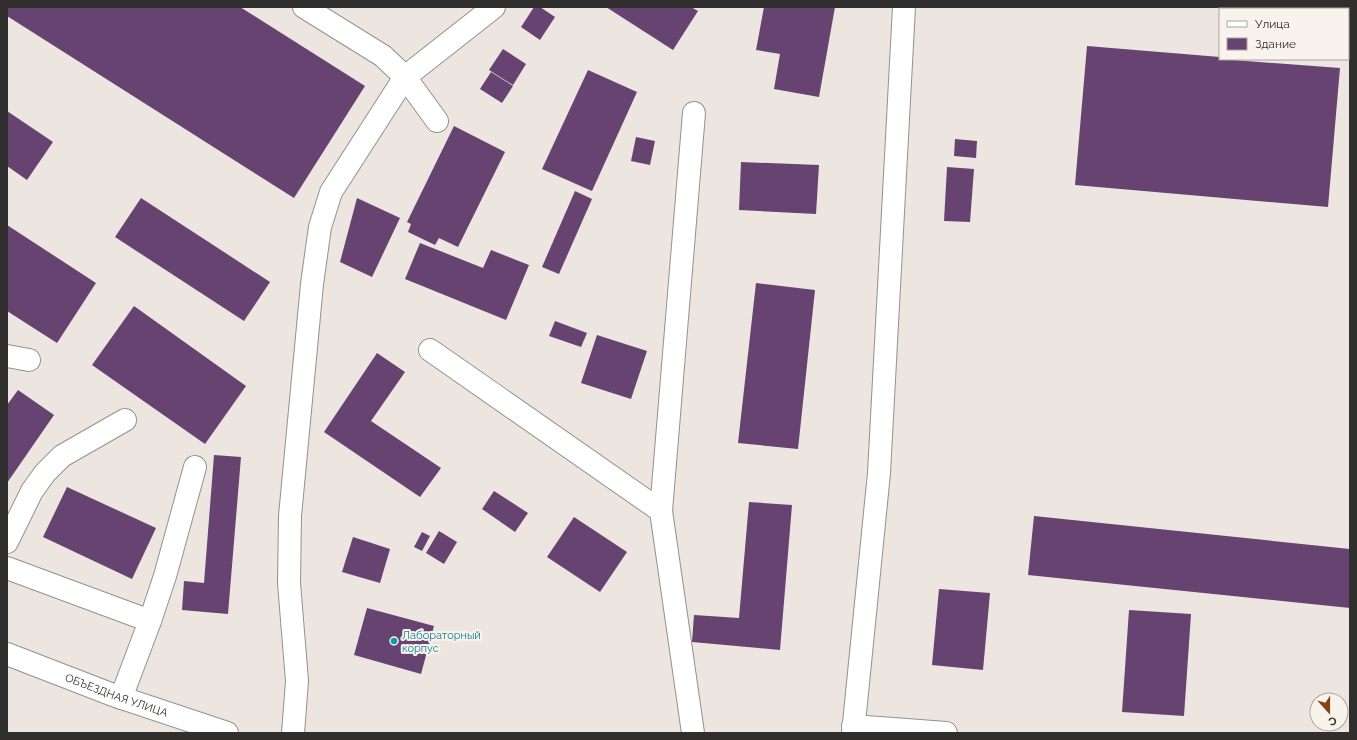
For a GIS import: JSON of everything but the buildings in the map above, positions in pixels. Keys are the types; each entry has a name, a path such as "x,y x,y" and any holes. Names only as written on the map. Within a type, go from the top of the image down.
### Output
{"street":[{"path":"304,7 383,56 405,77 437,121"},
{"path":"293,733 297,681 289,583 290,516 312,284 320,226 331,192 405,77 494,7"},
{"path":"904,7 879,473 853,730 946,733"},
{"path":"693,733 661,511 694,113"},
{"path":"430,350 661,511"},
{"path":"7,356 28,360"},
{"path":"7,542 32,491 45,473 62,456 125,420"},
{"path":"121,698 165,576 195,467"},
{"path":"7,568 150,621"},
{"name":"ОБЪЕЗДНАЯ УЛИЦА","path":"7,654 121,698 227,733"}],"place":[{"name":"Лабораторный корпус","path":"394,641"}]}
